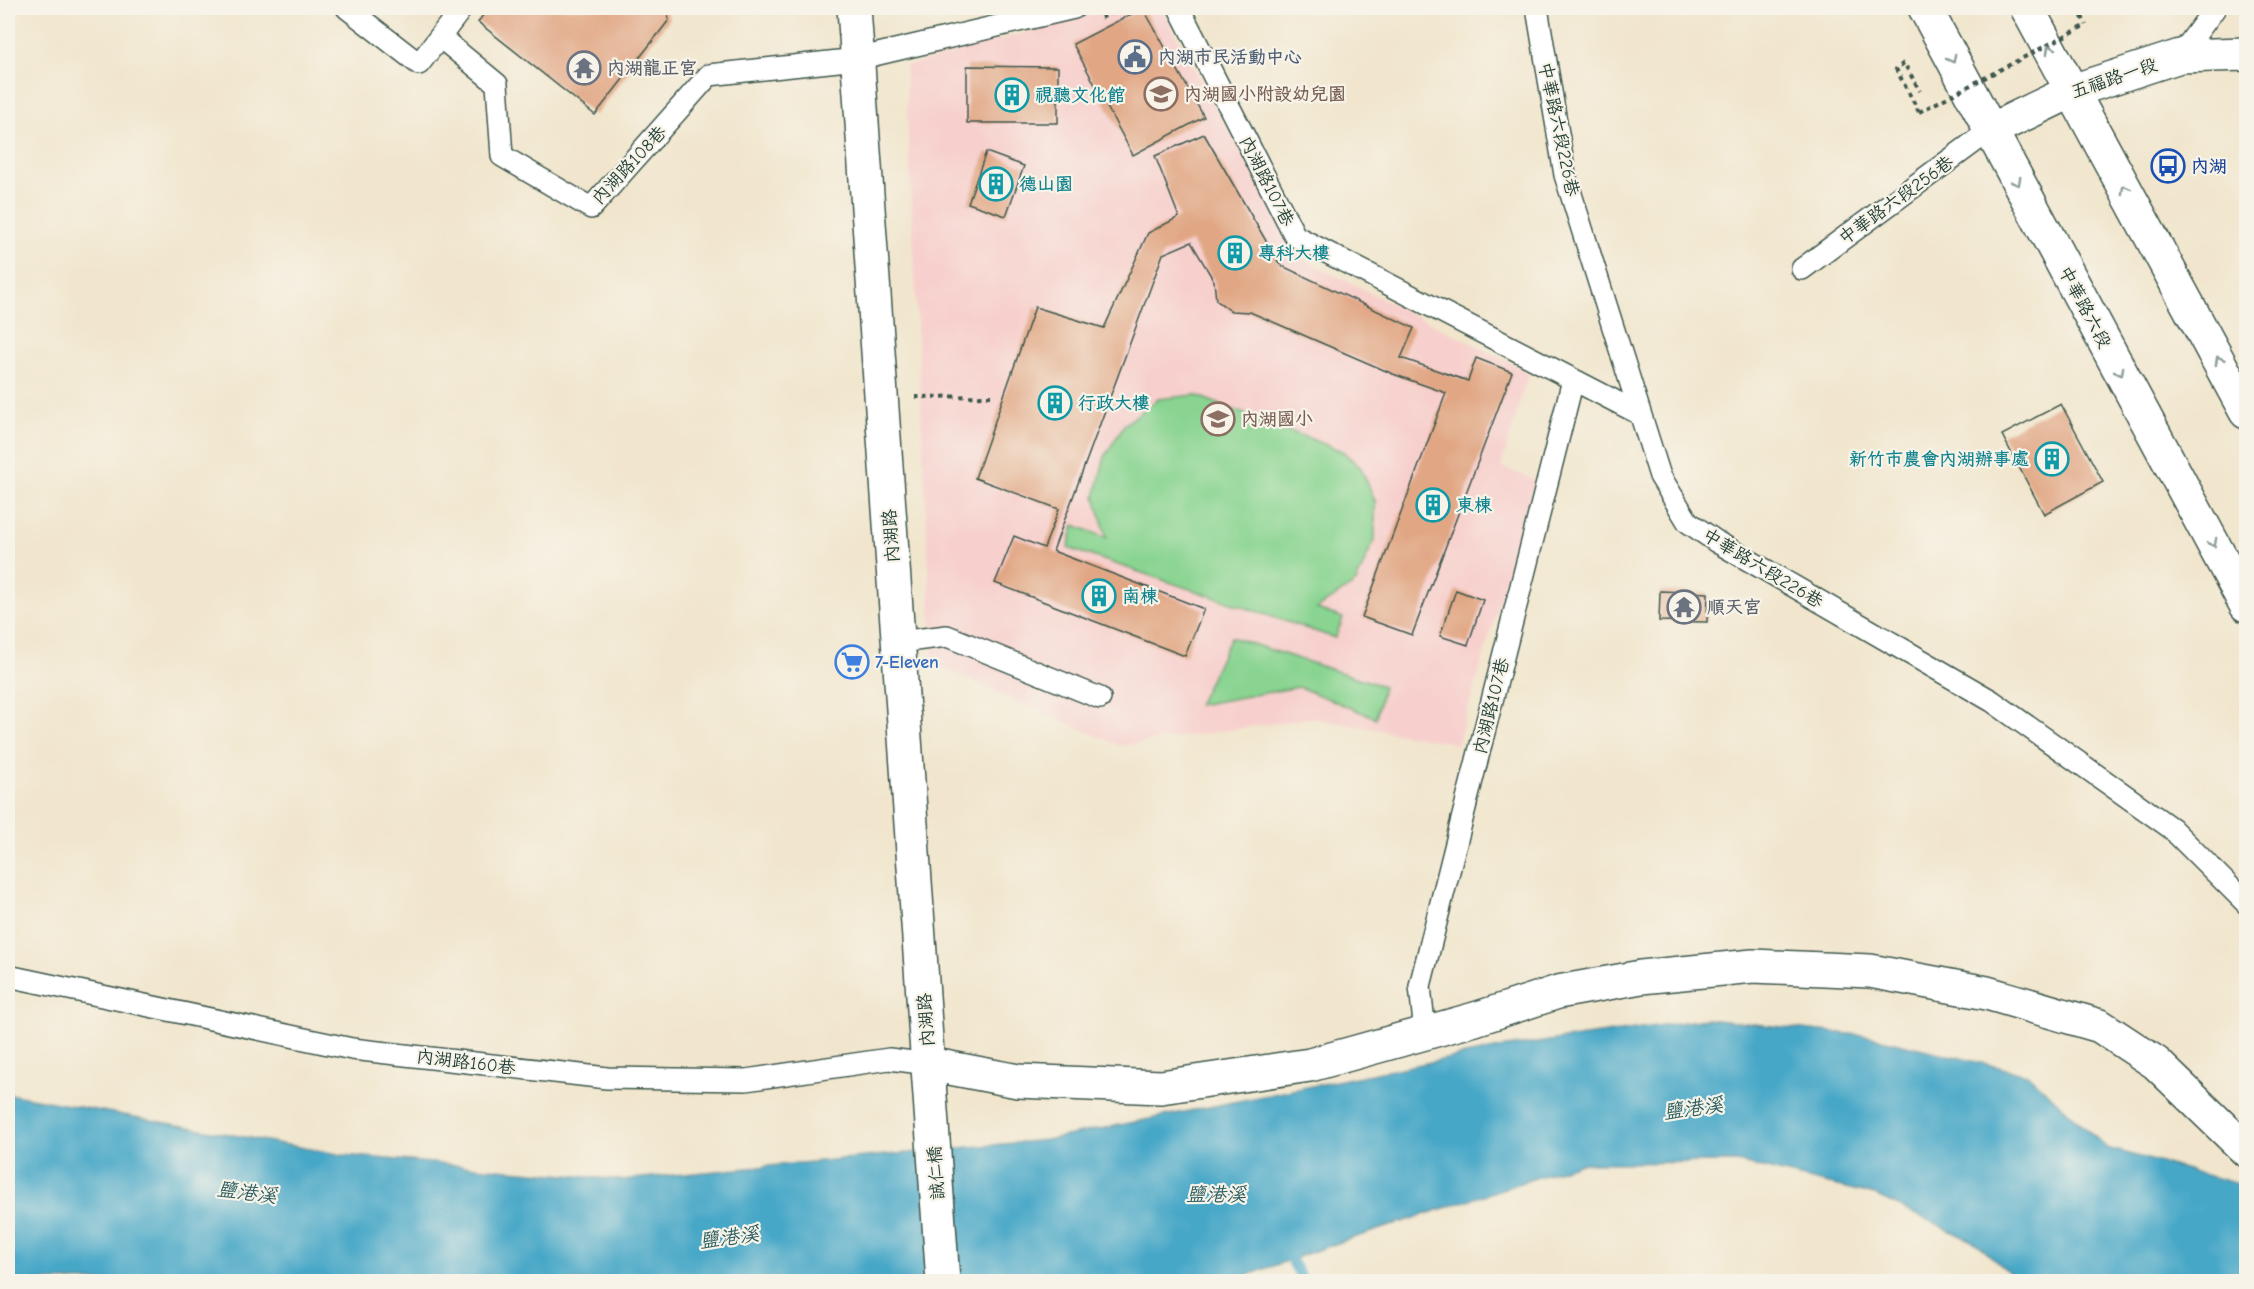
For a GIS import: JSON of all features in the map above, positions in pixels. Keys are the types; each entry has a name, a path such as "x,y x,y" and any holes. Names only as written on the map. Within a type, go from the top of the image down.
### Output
{"main road":[{"name":"內湖路","path":"854,8 929,1064"},
{"name":"中華路六段","path":"1925,8 1989,131 2247,605"},
{"path":"2027,8 2247,411"},
{"name":"五福路一段","path":"1989,131 2072,91 2180,56 2247,54"},
{"path":"929,1064 1017,1081 1161,1087 1310,1065 1558,992 1641,977 1753,966 1870,971 1987,993 2100,1026 2156,1063 2247,1150"},
{"name":"誠仁橋","path":"929,1064 943,1281"}],"lane":[{"path":"347,8 419,64 462,8"},
{"path":"857,59 1074,8"},
{"name":"內湖路107巷","path":"1179,8 1295,236 1640,414"},
{"name":"中華路六段226巷","path":"1537,8 1565,175 1660,476 1688,522 1716,542 1992,701 2170,828 2247,903"},
{"path":"2180,56 2215,8"},
{"name":"內湖路108巷","path":"440,37 497,84 502,156 591,208 709,75 857,59"},
{"name":"中華路六段256巷","path":"1802,268 1989,131"},
{"name":"內湖路107巷","path":"1425,1033 1420,986 1573,380"},
{"path":"898,642 947,636 1100,698"},
{"name":"內湖路160巷","path":"8,976 352,1049 607,1078 746,1080 889,1059 929,1064"}],"path":[{"path":"1920,91 1904,63 1896,69 1919,112 2086,25 2078,8"},
{"path":"881,397 991,396"}],"shaded area":[{"name":"內湖國小","path":"1113,8 1161,8 1299,257 1529,372 1501,467 1535,480 1458,744 1311,718 1120,746 933,664 905,66"}],"green space":[{"path":"1195,395 1342,451 1361,468 1375,501 1375,538 1356,582 1317,609 1343,618 1335,638 1068,548 1074,525 1107,538 1095,497 1105,456 1124,425 1158,399"},
{"path":"1231,637 1383,686 1376,718 1299,687 1198,705"}],"water":[{"name":"鹽港溪","path":"1706,1019 1869,1036 2027,1074 2107,1148 2246,1186 2246,1281 2019,1281 1976,1243 1875,1195 1737,1162 1581,1163 1323,1248 1231,1281 25,1281 8,1277 8,1094 343,1155 621,1180 1046,1140 1500,1048"}],"building":[{"name":"內湖龍正宮","path":"488,8 667,8 669,20 595,115 478,22"},
{"path":"1143,8 1204,117 1133,155 1073,44"},
{"name":"視聽文化館","path":"967,66 1058,67 1058,123 967,123"},
{"path":"1204,134 1280,265 1414,328 1401,358 1468,381 1476,358 1512,372 1412,635 1362,617 1446,393 1393,374 1250,312 1231,311 1216,300 1214,281 1191,242 1163,254 1053,551 1204,609 1185,656 995,583 1014,536 1044,548 1059,509 975,478 1035,307 1104,328 1148,233 1179,217 1155,156"},
{"name":"德山園","path":"986,152 1024,166 1006,216 968,203"},
{"name":"新竹市農會內湖辦事處","path":"2061,404 2103,482 2044,514 2002,435"},
{"path":"1456,590 1483,600 1468,645 1440,636"},
{"name":"順天宮","path":"1660,591 1708,593 1707,622 1659,621"}],"waterway":[{"path":"1284,1248 1304,1282"}],"place":[{"name":"內湖市民活動中心","path":"1135,57"},
{"name":"內湖龍正宮","path":"584,68"},
{"name":"內湖國小附設幼兒園","path":"1161,94"},
{"name":"視聽文化館","path":"1012,95"},
{"name":"內湖","path":"2168,166"},
{"name":"德山園","path":"996,184"},
{"name":"專科大樓","path":"1235,253"},
{"name":"行政大樓","path":"1055,403"},
{"name":"內湖國小","path":"1218,419"},
{"name":"新竹市農會內湖辦事處","path":"2052,459"},
{"name":"東棟","path":"1433,505"},
{"name":"南棟","path":"1099,596"},
{"name":"順天宮","path":"1684,607"},
{"name":"7-Eleven","path":"852,662"}]}
